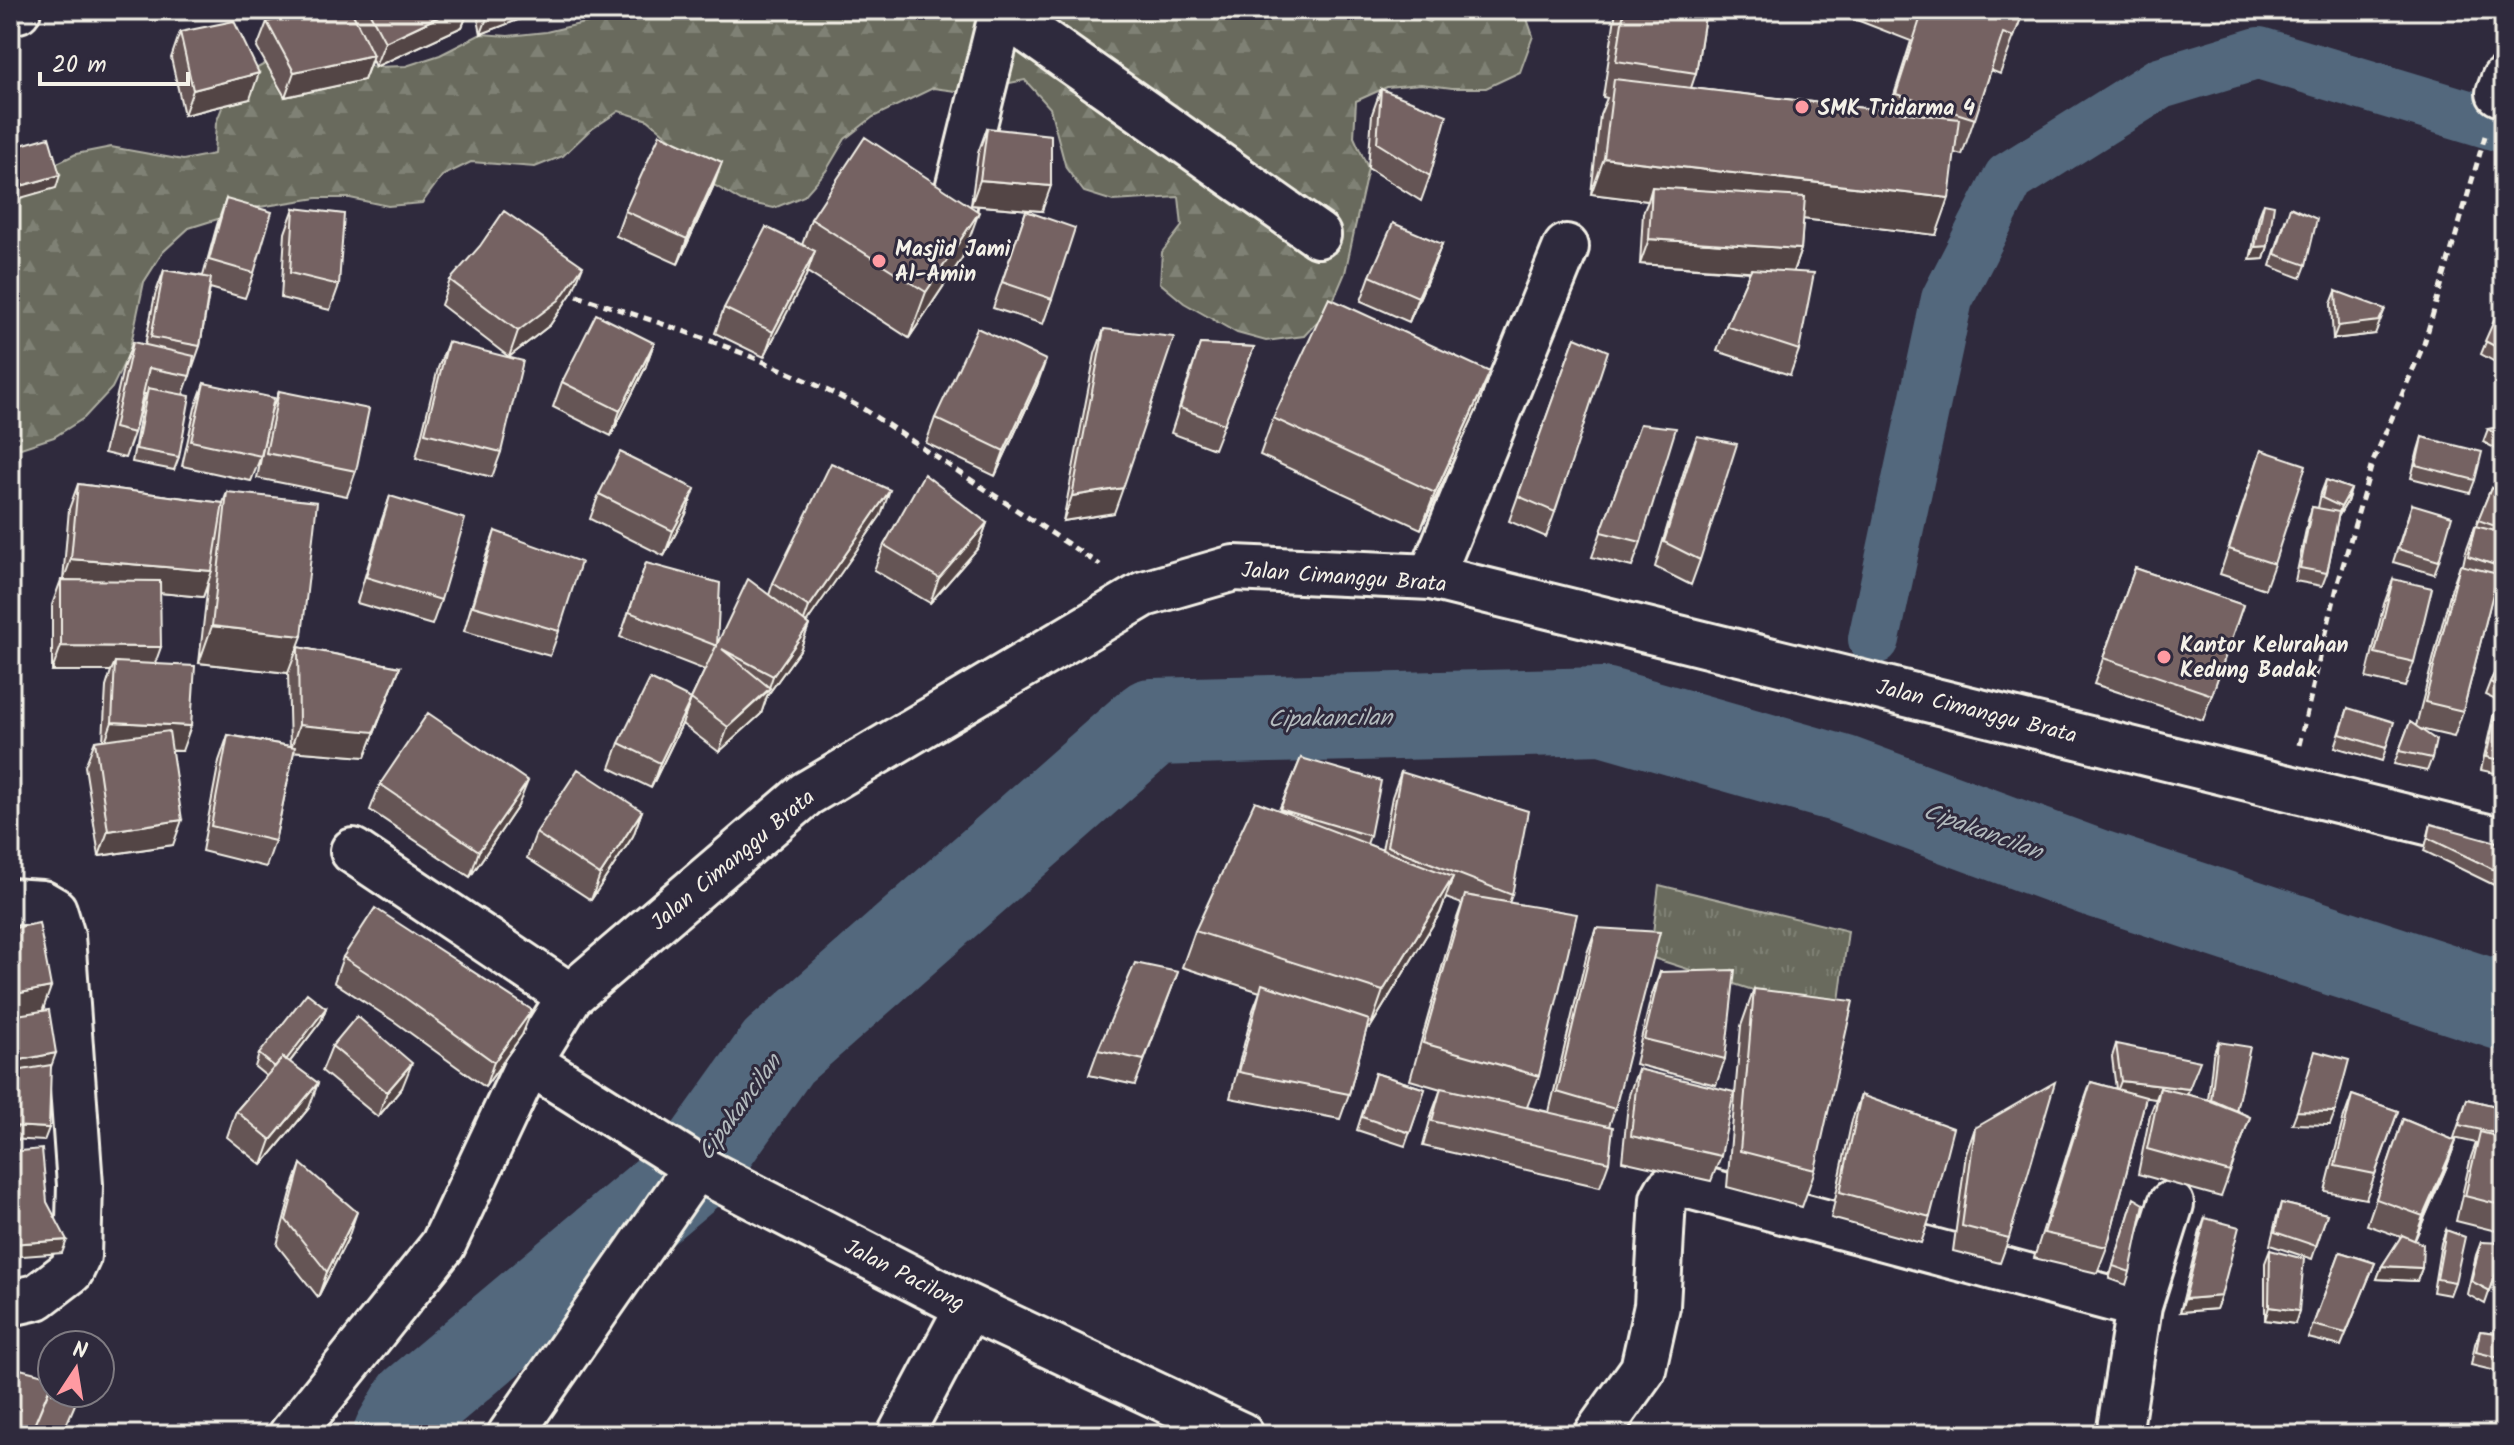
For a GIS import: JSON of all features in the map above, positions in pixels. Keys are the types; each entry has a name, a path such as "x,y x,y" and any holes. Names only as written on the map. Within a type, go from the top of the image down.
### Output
{"street":[{"path":"10,12 18,10"},
{"path":"954,205 1001,11 1318,235"},
{"path":"1431,577 1566,247"},
{"name":"Jalan Cimanggu Brata","path":"291,1435 443,1245 529,1062 570,996 806,794 1144,594 1234,568 1431,577 2504,841"},
{"path":"353,851 570,996"},
{"path":"10,901 42,903 54,910 62,936 80,1185 78,1256 71,1271 37,1297 10,1303"},
{"name":"Jalan Pacilong","path":"529,1062 689,1163 968,1307 1241,1435"},
{"path":"510,1435 689,1163"},
{"path":"1596,1435 1643,1369 1657,1306 1663,1199 1668,1190 1678,1183 2139,1306"},
{"path":"2119,1435 2139,1306 2171,1204"},
{"path":"900,1435 968,1307"}],"path":[{"path":"2289,787 2338,583 2372,464 2424,344 2496,101"},
{"path":"577,296 773,365 830,391 865,410 1144,594"}],"green space":[{"path":"639,10 1397,10 1430,22 1442,10 1524,10 1533,36 1520,72 1486,88 1421,84 1387,87 1356,101 1354,137 1368,168 1345,273 1330,308 1304,336 1266,341 1237,333 1184,303 1160,283 1162,252 1182,226 1179,197 1113,201 1084,192 1066,168 1050,108 1025,80 963,92 933,88 873,117 845,139 826,171 804,196 774,208 741,201 714,185 670,138 648,120 619,111 589,131 563,156 535,167 471,162 442,176 422,203 388,206 350,198 317,198 253,208 189,228 163,252 144,282 129,353 112,388 84,418 54,437 21,448 10,445 10,186 76,154 111,147 183,160 214,154 216,123 227,95 248,73 274,59 304,52 375,67 406,66 440,55 481,34 508,36 546,32"},
{"path":"1659,885 1848,931 1837,1017 1650,957"}],"building":[{"path":"312,10 351,10 373,55 294,72 267,22"},
{"path":"368,10 453,10 385,42"},
{"path":"1624,10 1706,10 1696,73 1616,61"},
{"path":"1923,10 2024,10 2014,37 2003,33 1975,119 1896,94"},
{"path":"234,21 259,73 193,90 180,32"},
{"path":"1614,79 1959,119 1949,198 1604,158"},
{"path":"1381,89 1447,115 1430,176 1377,143"},
{"path":"987,128 1051,135 1051,186 980,180"},
{"path":"660,134 722,162 687,239 625,211"},
{"path":"49,137 60,175 10,189 10,148"},
{"path":"865,137 979,212 926,292 811,219"},
{"path":"1652,187 1805,197 1801,249 1649,239"},
{"path":"226,199 272,212 254,273 209,260"},
{"path":"2264,203 2274,205 2268,246 2255,247"},
{"path":"2290,207 2317,219 2306,265 2275,254"},
{"path":"294,208 344,214 339,285 290,273"},
{"path":"504,211 583,266 559,300 518,331 450,280 480,246"},
{"path":"1026,211 1075,228 1052,299 1002,282"},
{"path":"1393,223 1442,244 1418,297 1370,276"},
{"path":"766,227 815,251 773,332 724,308"},
{"path":"1751,269 1814,273 1799,350 1726,326"},
{"path":"164,270 211,278 200,346 151,337"},
{"path":"2336,291 2385,309 2379,321 2338,326"},
{"path":"1329,298 1490,372 1435,493 1273,418"},
{"path":"2504,298 2504,351 2485,341"},
{"path":"596,314 654,343 620,411 562,382"},
{"path":"977,328 1046,360 1004,451 935,418"},
{"path":"1104,329 1174,337 1123,488 1072,496"},
{"path":"1575,337 1608,351 1555,512 1518,496"},
{"path":"133,342 194,356 190,376 149,368 134,433 114,428"},
{"path":"448,342 523,361 501,452 425,433"},
{"path":"1200,344 1254,347 1224,424 1180,408"},
{"path":"204,383 274,398 261,456 191,441"},
{"path":"148,388 190,396 179,457 136,449"},
{"path":"279,391 369,409 356,471 266,453"},
{"path":"1640,424 1676,428 1641,542 1601,532"},
{"path":"2504,427 2504,438 2488,429"},
{"path":"1697,436 1737,444 1700,560 1664,542"},
{"path":"2422,437 2482,452 2475,480 2416,465"},
{"path":"2261,450 2306,465 2274,564 2229,549"},
{"path":"620,452 695,489 673,531 599,494"},
{"path":"831,463 890,490 809,607 773,583"},
{"path":"924,474 987,523 939,578 884,545"},
{"path":"2326,480 2351,489 2341,507 2322,498"},
{"path":"78,484 223,503 212,571 71,559"},
{"path":"2491,488 2504,493 2504,511 2498,527 2478,520"},
{"path":"227,492 317,502 302,636 212,626"},
{"path":"390,496 465,519 441,600 366,577"},
{"path":"2412,504 2452,516 2439,561 2398,549"},
{"path":"2312,507 2339,512 2327,573 2300,568"},
{"path":"2475,526 2504,533 2504,568 2468,556"},
{"path":"495,531 581,562 559,631 473,606"},
{"path":"646,563 720,583 717,646 629,612"},
{"path":"2460,565 2498,574 2463,711 2425,702"},
{"name":"Kantor Kelurahan Kedung Badak","path":"2135,568 2243,605 2212,695 2103,658"},
{"path":"748,579 809,625 773,676 722,649 770,688 728,727 691,699"},
{"path":"2393,579 2432,588 2414,662 2375,653"},
{"path":"61,580 160,581 161,647 61,646"},
{"path":"298,647 400,667 374,732 299,725"},
{"path":"2504,654 2504,689 2490,682"},
{"path":"115,662 195,666 191,726 112,722"},
{"path":"650,679 691,699 660,763 619,743"},
{"path":"2498,704 2504,705 2504,761 2486,757"},
{"path":"2348,708 2394,722 2386,748 2340,734"},
{"path":"428,713 528,781 479,851 380,784"},
{"path":"2410,722 2436,740 2432,758 2399,751"},
{"path":"169,731 182,820 108,831 95,741"},
{"path":"228,735 295,747 275,841 211,826"},
{"path":"1301,758 1381,781 1370,836 1280,809"},
{"path":"578,769 642,811 600,875 536,833"},
{"path":"1401,772 1528,811 1512,895 1387,846"},
{"path":"1255,801 1453,877 1383,991 1195,931"},
{"path":"2431,824 2504,844 2499,872 2428,838"},
{"path":"1465,895 1577,914 1539,1076 1423,1043"},
{"path":"375,908 532,1010 494,1062 343,957"},
{"path":"39,923 51,987 10,995 10,929"},
{"path":"1596,928 1660,932 1615,1109 1557,1092"},
{"path":"1135,963 1178,972 1144,1060 1098,1050"},
{"path":"1735,970 1725,1059 1644,1039 1660,972"},
{"path":"1262,984 1369,1020 1349,1094 1239,1072"},
{"path":"1754,989 1853,1001 1815,1170 1740,1151"},
{"path":"307,993 326,1008 286,1060 283,1057 275,1067 259,1054"},
{"path":"49,1010 56,1053 10,1062 10,1016"},
{"path":"357,1016 412,1063 387,1092 332,1046"},
{"path":"2218,1042 2250,1047 2236,1111 2211,1101"},
{"path":"2116,1044 2200,1061 2189,1089 2121,1081"},
{"path":"2315,1051 2349,1060 2335,1112 2297,1111"},
{"path":"283,1057 318,1083 271,1140 236,1111"},
{"path":"51,1065 49,1128 10,1126 10,1072"},
{"path":"1638,1069 1734,1092 1721,1156 1631,1136"},
{"path":"1375,1073 1425,1089 1410,1133 1362,1117"},
{"path":"2055,1082 2009,1238 1962,1226 1975,1128"},
{"path":"2091,1082 2146,1097 2107,1247 2044,1233"},
{"path":"1441,1088 1613,1127 1609,1162 1432,1121"},
{"path":"2160,1088 2214,1101 2250,1117 2230,1172 2147,1149"},
{"path":"1861,1095 1953,1128 1930,1217 1840,1192"},
{"path":"2352,1095 2398,1111 2375,1174 2335,1166"},
{"path":"2467,1099 2504,1108 2504,1135 2459,1125"},
{"path":"2403,1119 2456,1141 2423,1216 2376,1199"},
{"path":"2480,1132 2504,1138 2504,1206 2465,1196"},
{"path":"42,1149 47,1202 67,1240 10,1244 10,1152"},
{"path":"301,1164 357,1212 327,1272 286,1220"},
{"path":"2134,1198 2144,1204 2130,1272 2113,1266"},
{"path":"2281,1203 2327,1214 2316,1246 2275,1232"},
{"path":"2205,1218 2239,1227 2221,1296 2185,1299"},
{"path":"2446,1230 2465,1237 2455,1282 2437,1279"},
{"path":"2402,1235 2423,1244 2422,1268 2382,1266"},
{"path":"2481,1242 2504,1243 2490,1291 2471,1281"},
{"path":"2270,1250 2304,1259 2299,1311 2269,1307"},
{"path":"2340,1252 2375,1263 2346,1333 2313,1325"},
{"path":"2480,1331 2504,1334 2504,1359 2476,1352"},
{"path":"16,1368 36,1373 36,1409 41,1409 30,1435 10,1435 10,1382"},
{"path":"41,1409 73,1409 62,1435 30,1435"}],"waterway":[{"path":"1874,639 1947,299 2009,178 2160,83 2259,53 2504,127"},
{"name":"Cipakancilan","path":"397,1435 416,1403 696,1167 778,1052 1152,722 1603,711 1841,779 2095,873 2504,1007"}],"place":[{"name":"SMK Tridarma 4","path":"1802,107"},
{"name":"Masjid Jami Al-Amin","path":"879,261"},
{"name":"Kantor Kelurahan Kedung Badak","path":"2164,657"}]}
